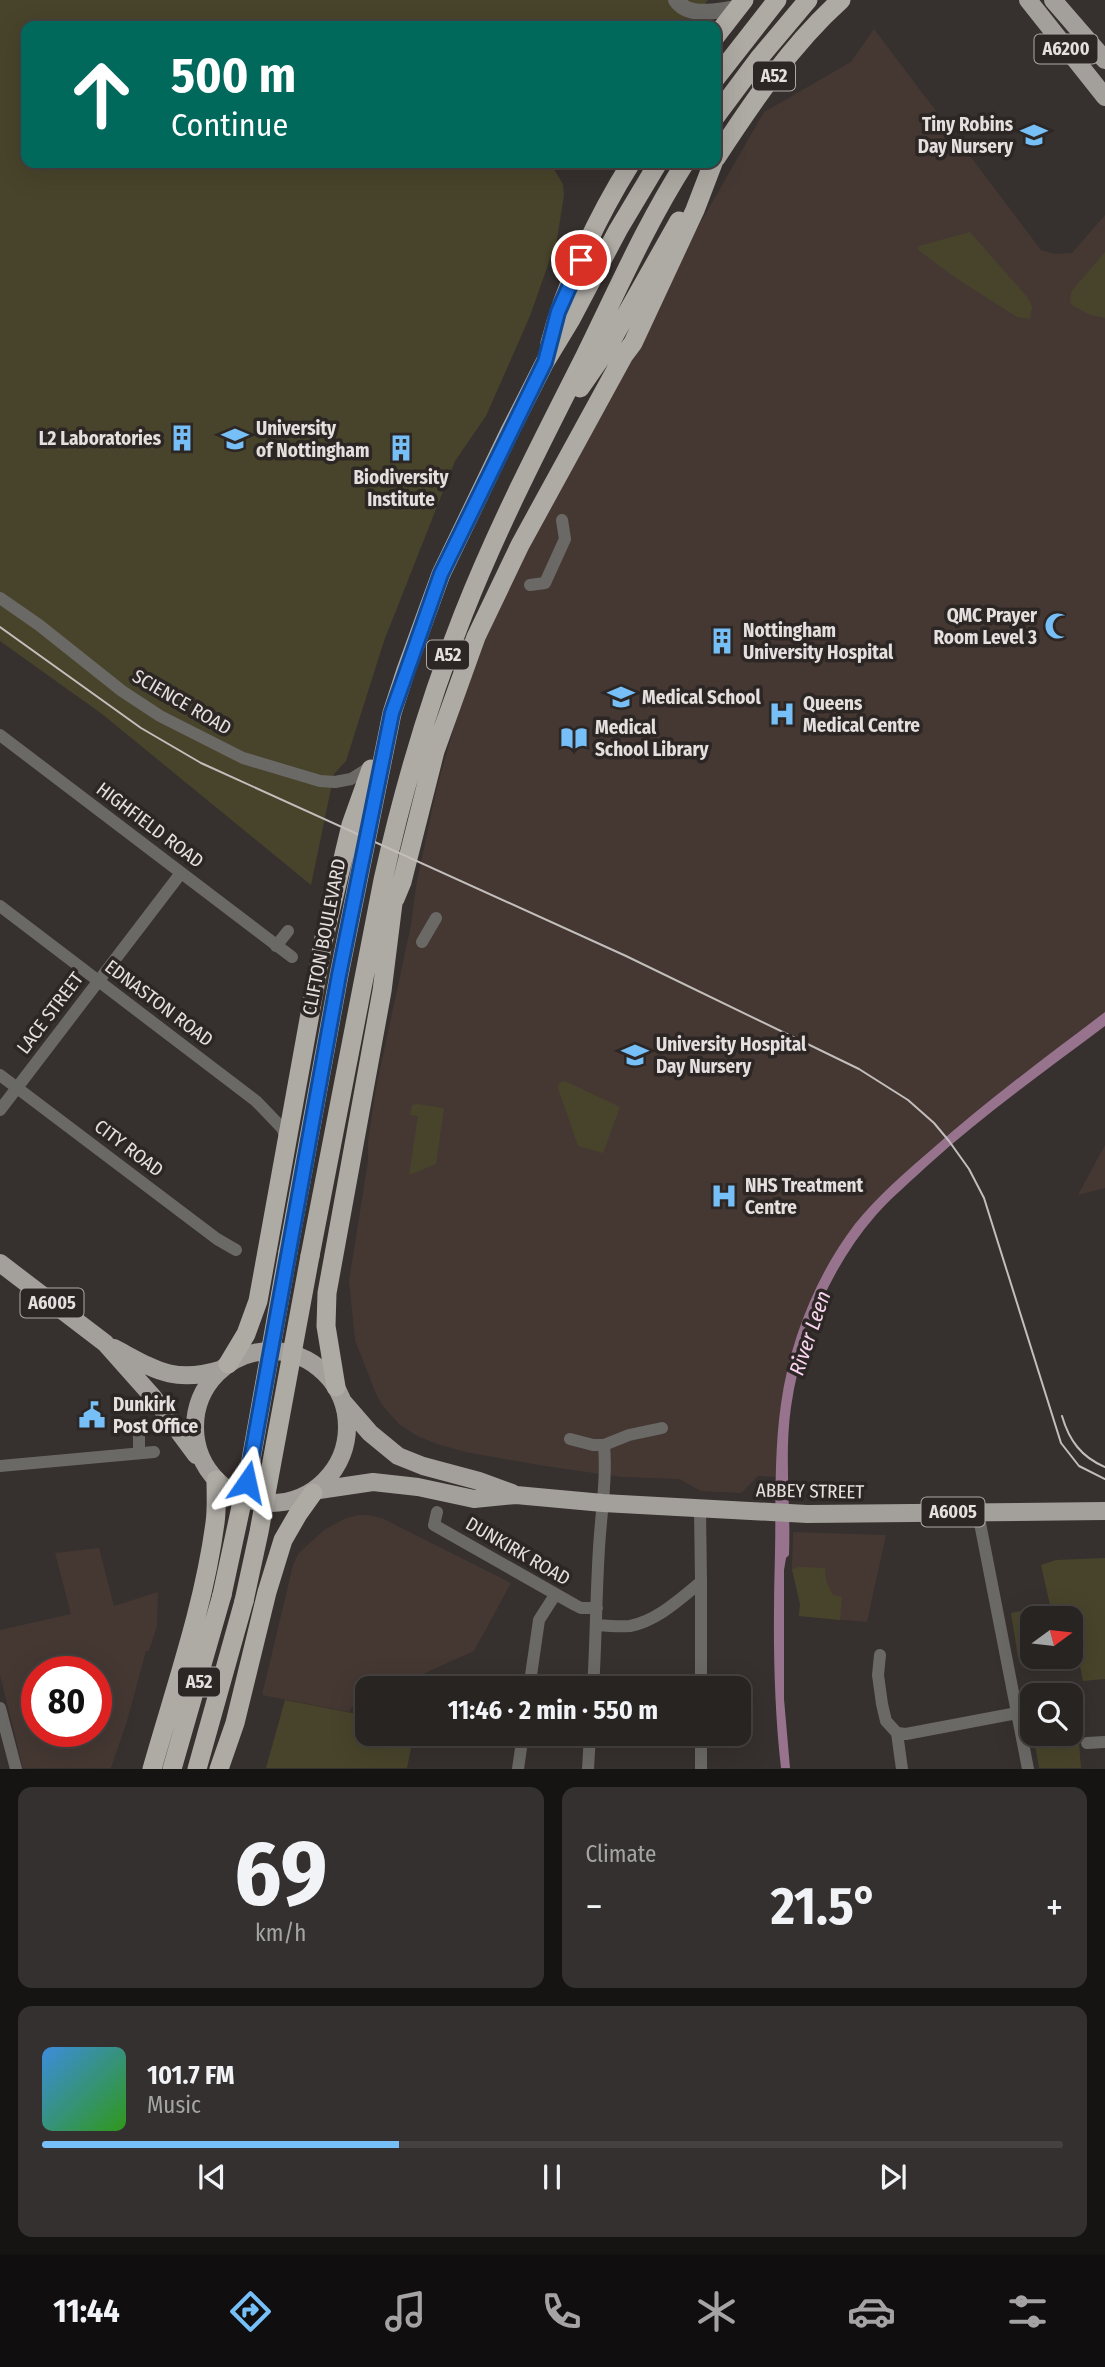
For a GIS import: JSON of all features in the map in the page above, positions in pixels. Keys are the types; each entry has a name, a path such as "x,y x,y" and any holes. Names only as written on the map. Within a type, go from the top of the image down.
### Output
{"highway":[{"path":"721,72 778,0"},
{"path":"721,109 808,0"},
{"name":"A52","path":"721,151 763,89 824,16 841,0"},
{"path":"721,30 741,4"},
{"name":"A52","path":"545,362 558,312 602,212 628,168"},
{"name":"CLIFTON BOULEVARD","path":"172,1769 222,1595 251,1460 339,975 392,713 441,574 545,362 655,168"},
{"path":"542,440 682,168"},
{"name":"A52","path":"197,1769 244,1601 380,893 427,714 486,558 542,440 605,352 644,279 710,168"},
{"path":"395,899 402,882 435,751 476,638 520,545 624,355 634,343 691,220 711,168"},
{"path":"224,1367 246,1334 258,1301 323,942 352,825 392,713"},
{"path":"339,1395 326,1326 327,1293 382,991 395,899 405,792"},
{"path":"152,1769 194,1623 208,1563 216,1520 215,1480"},
{"path":"219,1769 235,1723 267,1592 283,1540 316,1491"}],"main road":[{"name":"A6200","path":"1028,0 1105,97"},
{"name":"A6200","path":"1053,0 1105,60"},
{"name":"A6005","path":"0,1263 104,1343 153,1396 215,1480 229,1490 262,1502 298,1499 316,1491"},
{"name":"A6005","path":"104,1343 159,1371 174,1375 202,1376 241,1357 257,1353 293,1355 310,1362 324,1373 339,1395"},
{"name":"A6005","path":"202,1463 194,1427 197,1408 204,1390 224,1367"},
{"path":"316,1491 332,1475 345,1448 347,1433 339,1395"},
{"name":"ABBEY STREET","path":"339,1395 370,1433 398,1456 516,1494"},
{"name":"ABBEY STREET","path":"316,1491 373,1482 474,1499 516,1494 603,1503 762,1512 1105,1511"}],"street":[{"path":"676,0 682,8 704,12 741,4"},
{"path":"530,585 545,583 565,540 562,520"},
{"name":"SCIENCE ROAD","path":"0,598 39,625 122,691 172,722 243,758 306,778 329,782 351,779 372,766"},
{"name":"HIGHFIELD ROAD","path":"0,735 292,957"},
{"name":"LACE STREET","path":"0,1110 181,873"},
{"name":"EDNASTON ROAD","path":"0,906 256,1101 282,1128 286,1139"},
{"path":"422,942 436,918"},
{"path":"276,946 288,930"},
{"name":"CITY ROAD","path":"0,1075 217,1240 236,1250"},
{"path":"570,1439 604,1445 629,1435 662,1428"},
{"path":"139,1434 139,1453"},
{"path":"594,1676 604,1445"},
{"path":"0,1466 154,1451"},
{"path":"701,1508 701,1676"},
{"name":"DUNKIRK ROAD","path":"437,1512 434,1525 555,1595 581,1608 597,1608"},
{"path":"978,1513 1028,1769"},
{"path":"597,1625 635,1625 662,1612 701,1582"},
{"path":"532,1676 539,1620 555,1595"},
{"path":"880,1654 878,1675 886,1721 897,1733 902,1769"},
{"path":"0,1708 16,1769"},
{"path":"897,1733 906,1734 1017,1713"},
{"path":"1087,1742 1105,1742"},
{"path":"518,1769 521,1746"},
{"path":"588,1769 589,1746"},
{"path":"701,1746 701,1769"}],"shaded area":[{"name":"University of Nottingham","path":"0,0 708,0 692,21 21,21 21,168 553,168 563,184 564,195 557,239 530,316 486,416 455,461 384,641 346,761 334,774 311,885 102,714 0,641"},
{"name":"Queens Medical Centre","path":"874,29 1041,250 1055,254 1072,253 1105,215 1105,1012 958,1126 880,1197 845,1238 809,1305 789,1366 781,1407 777,1477 758,1476 741,1493 701,1491 679,1479 622,1477 545,1466 465,1452 434,1443 399,1424 382,1405 355,1340 349,1281 368,1161 368,1141 376,1088 411,925 416,886 437,787 479,640 686,248 764,112 851,62"},
{"path":"970,232 1028,298 1032,307 1030,319 1017,317 918,250 919,246"},
{"path":"1105,252 1105,318 1091,315 1070,302 1071,292"},
{"path":"1105,1012 1105,1026 969,1130 882,1209 845,1258 820,1305 802,1355 789,1425 789,1555 784,1570 784,1699 790,1768 781,1768 776,1714 774,1633 777,1440 785,1380 807,1309 841,1244 882,1195 973,1114"},
{"path":"565,1081 620,1107 603,1153 578,1146 558,1088 559,1083"},
{"path":"412,1105 444,1108 436,1164 409,1175 418,1116 410,1115"},
{"path":"1105,1145 1105,1188 1078,1195"},
{"path":"358,1515 382,1518 511,1583 474,1651 418,1676 355,1676 355,1704 349,1712 262,1695 293,1565 299,1553 324,1530"},
{"path":"793,1532 886,1535 867,1622 799,1616 800,1604 792,1569"},
{"path":"99,1548 114,1606 158,1592 157,1626 149,1651 146,1651 111,1768 23,1768 0,1675 0,1630 71,1614 55,1553"},
{"path":"1105,1558 1105,1679 1083,1681 1081,1670 1083,1670 1083,1606 1045,1606 1050,1605 1041,1565 1056,1560"},
{"path":"825,1568 826,1581 833,1595 842,1597 840,1620 799,1616 800,1604 792,1569"},
{"path":"1020,1611 1020,1657 1018,1657 1011,1613"},
{"path":"285,1700 355,1714 355,1746 412,1746 407,1768 266,1768"},
{"path":"1035,1746 1079,1746 1081,1768 1039,1768"}],"tram line":[{"path":"0,627 141,728 201,763 626,956 859,1069 908,1100 934,1123 949,1141 969,1169 984,1198 1061,1443 1079,1466 1105,1479"},
{"path":"1062,1416 1077,1447 1105,1467"}],"place":[{"name":"Tiny Robins Day Nursery","path":"1034,135"},
{"name":"L2 Laboratories","path":"182,438"},
{"name":"University of Nottingham","path":"235,439"},
{"name":"Biodiversity Institute","path":"401,448"},
{"name":"QMC Prayer Room Level 3","path":"1058,626"},
{"name":"Nottingham University Hospital","path":"722,641"},
{"name":"Medical School","path":"621,697"},
{"name":"Queens Medical Centre","path":"782,714"},
{"name":"Medical School Library","path":"574,738"},
{"name":"University Hospital Day Nursery","path":"635,1055"},
{"name":"NHS Treatment Centre","path":"724,1196"},
{"name":"Dunkirk Post Office","path":"92,1415"}],"route":[{"path":"247,1482 313,1112 392,713 441,574 545,362 558,312 581,260"}],"water label":[{"name":"River Leen","path":"810,1333"}]}
